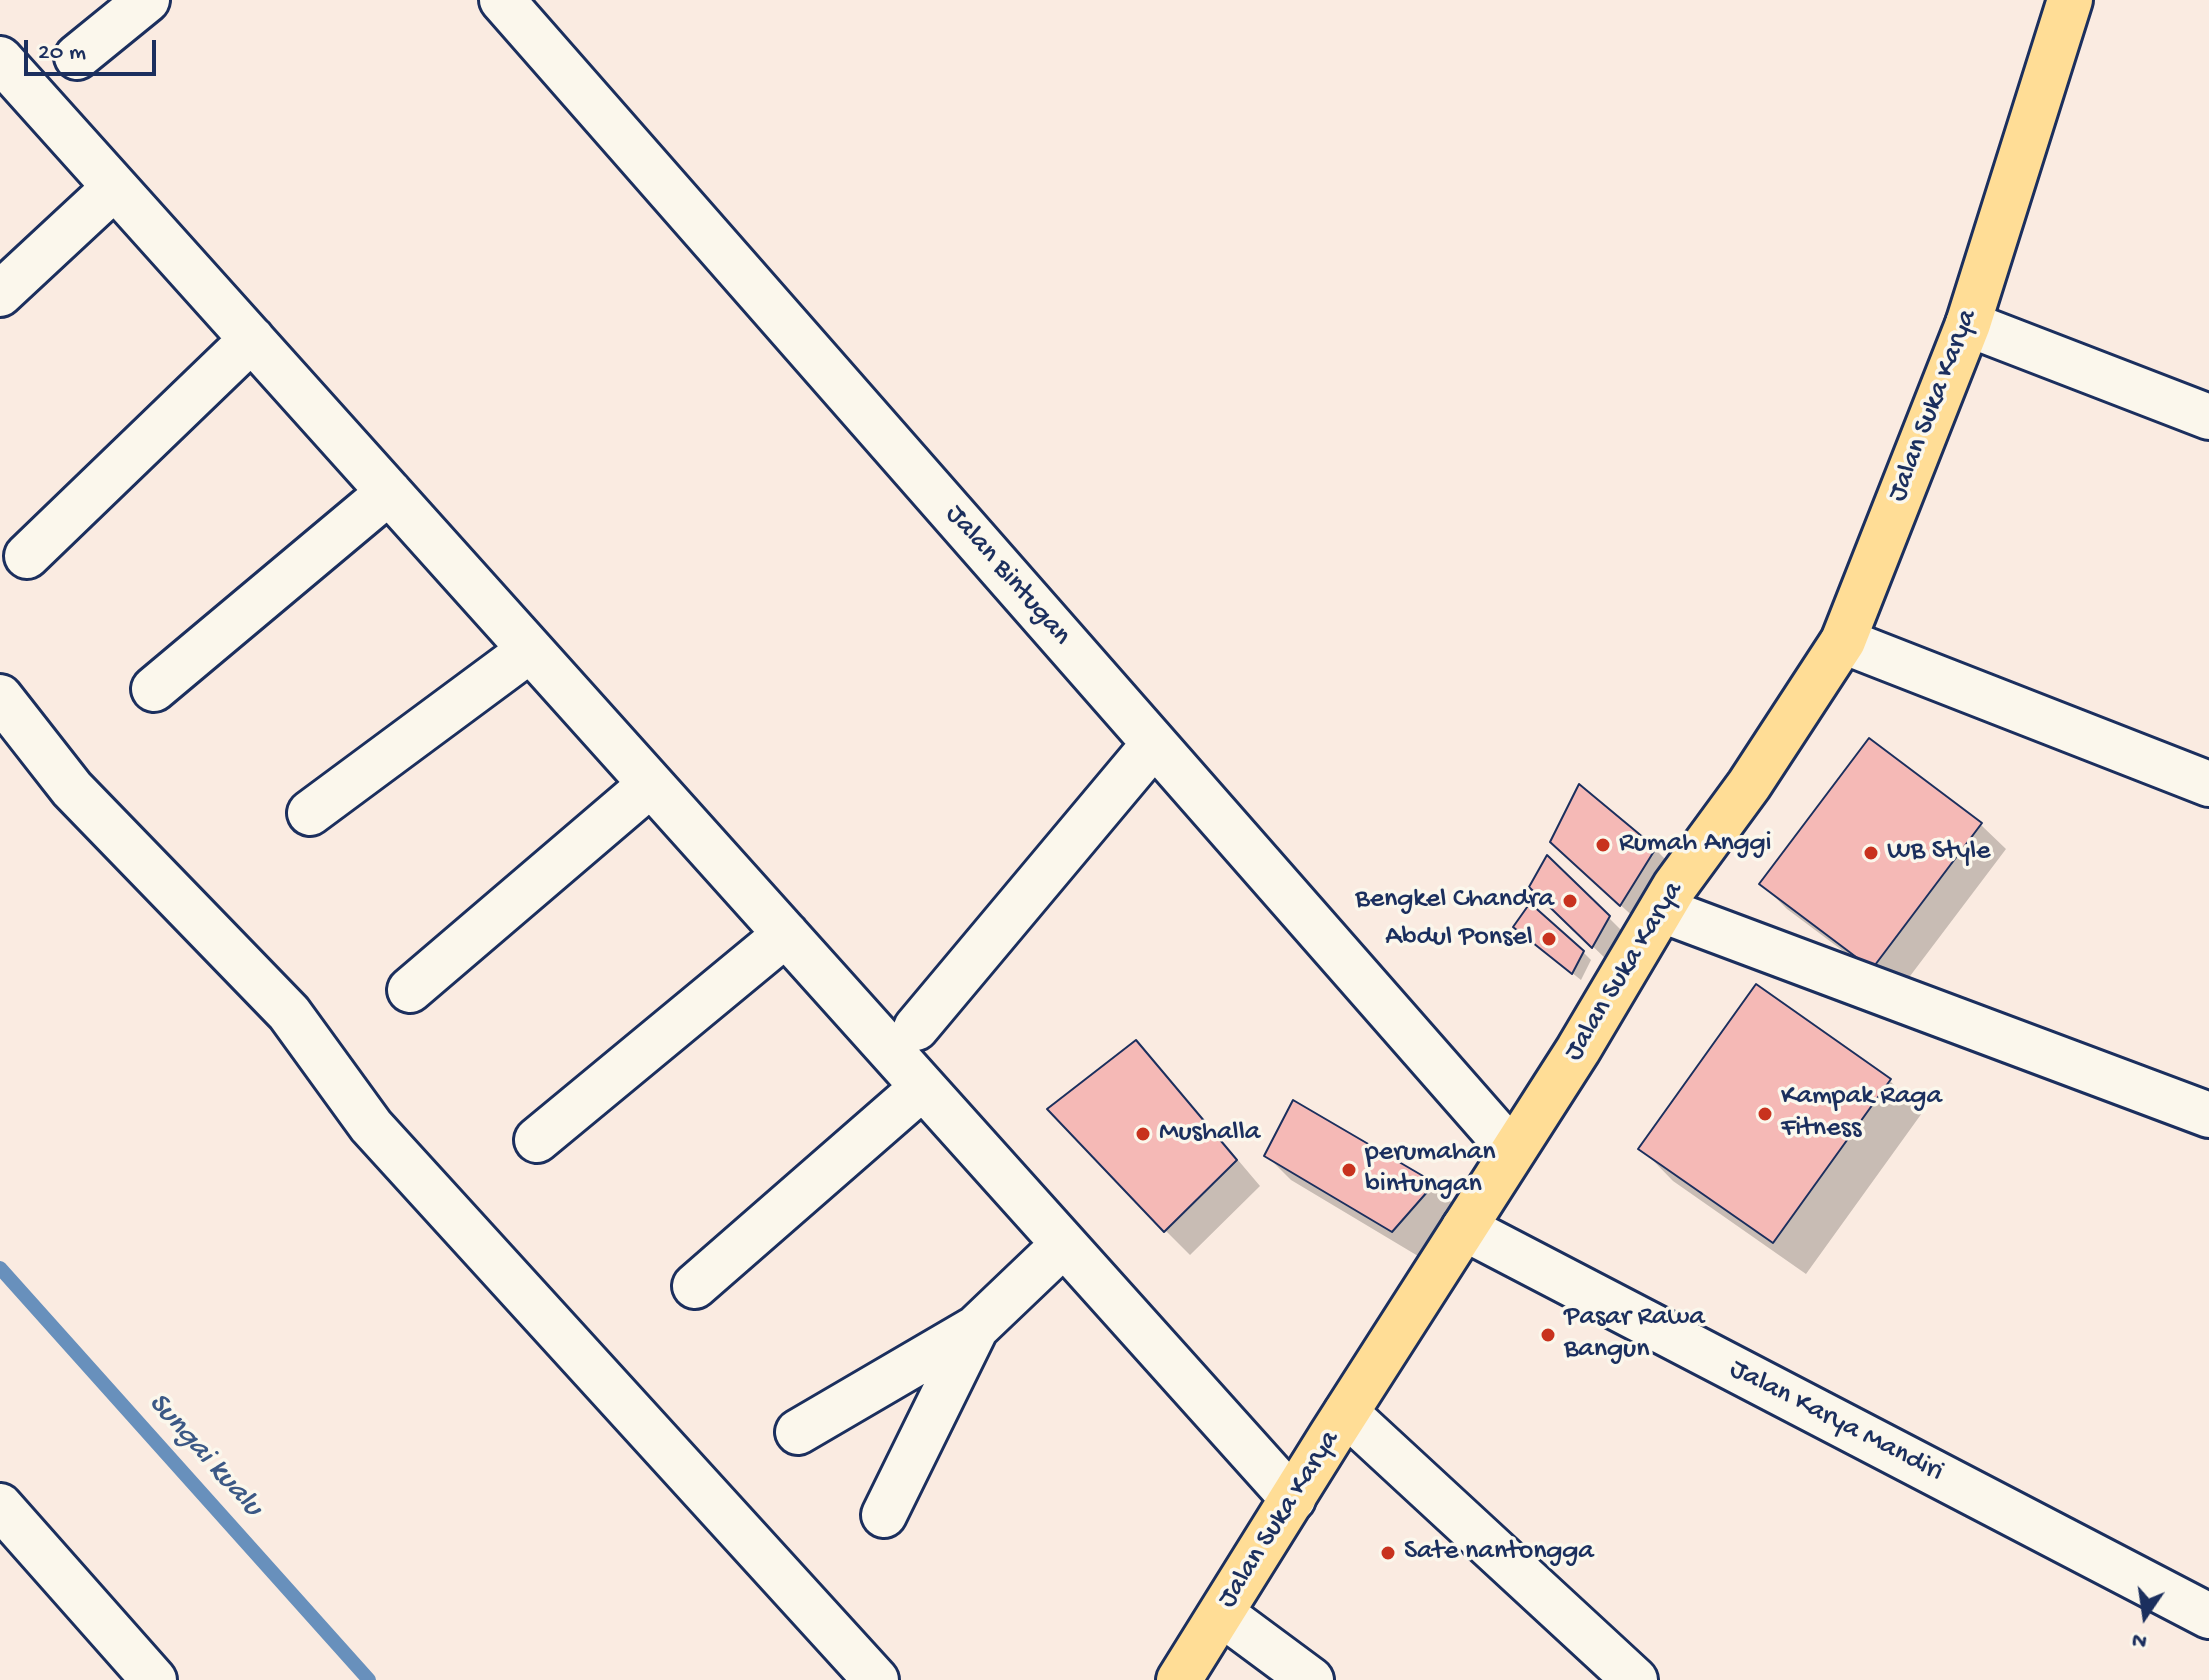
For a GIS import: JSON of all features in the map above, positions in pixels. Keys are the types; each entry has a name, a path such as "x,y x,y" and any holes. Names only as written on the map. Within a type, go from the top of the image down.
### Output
{"main road":[{"name":"Jalan Suka Karya","path":"1179,1680 1232,1623 1293,1499 1346,1413 1578,1050 1675,886 1749,785 1843,641 1968,324 2070,0"}],"street":[{"path":"77,57 147,0"},
{"name":"Jalan Bintugan","path":"502,0 1512,1151"},
{"path":"0,59 1293,1499"},
{"path":"0,294 115,187"},
{"path":"1968,324 2209,417"},
{"path":"27,556 252,339"},
{"path":"154,689 389,492"},
{"path":"1843,641 2209,784"},
{"path":"310,813 530,650"},
{"path":"0,697 72,789 289,1013 371,1126 876,1680"},
{"path":"916,1028 1154,744"},
{"path":"410,990 651,784"},
{"path":"1662,910 2209,1115"},
{"path":"537,1140 786,934"},
{"path":"695,1286 923,1087"},
{"name":"Jalan Karya Mandiri","path":"1464,1228 2209,1616"},
{"path":"798,1432 976,1328 1064,1244"},
{"path":"884,1515 976,1328"},
{"path":"1346,1413 1635,1680"},
{"path":"0,1506 154,1680"},
{"path":"1232,1623 1311,1680"}],"building":[{"name":"WB Style","path":"1869,738 1982,823 1872,969 1759,884"},
{"name":"Rumah Anggi","path":"1579,784 1656,848 1620,906 1550,842"},
{"name":"Bengkel Chandra","path":"1547,855 1610,916 1592,948 1529,887"},
{"name":"Abdul Ponsel","path":"1530,903 1584,951 1572,974 1513,927"},
{"name":"Kampak Raga Fitness","path":"1756,984 1891,1079 1773,1243 1638,1149"},
{"name":"Mushalla","path":"1136,1040 1237,1160 1164,1232 1047,1109"},
{"name":"perumahan bintungan","path":"1293,1100 1435,1183 1392,1232 1264,1156"}],"waterway":[{"name":"Sungai kualu","path":"0,1268 369,1680"}],"place":[{"name":"Rumah Anggi","path":"1603,845"},
{"name":"WB Style","path":"1871,853"},
{"name":"Bengkel Chandra","path":"1570,901"},
{"name":"Abdul Ponsel","path":"1549,939"},
{"name":"Kampak Raga Fitness","path":"1765,1114"},
{"name":"Mushalla","path":"1143,1134"},
{"name":"perumahan bintungan","path":"1349,1170"},
{"name":"Pasar Rawa Bangun","path":"1548,1335"},
{"name":"Sate nantongga","path":"1388,1553"}]}
